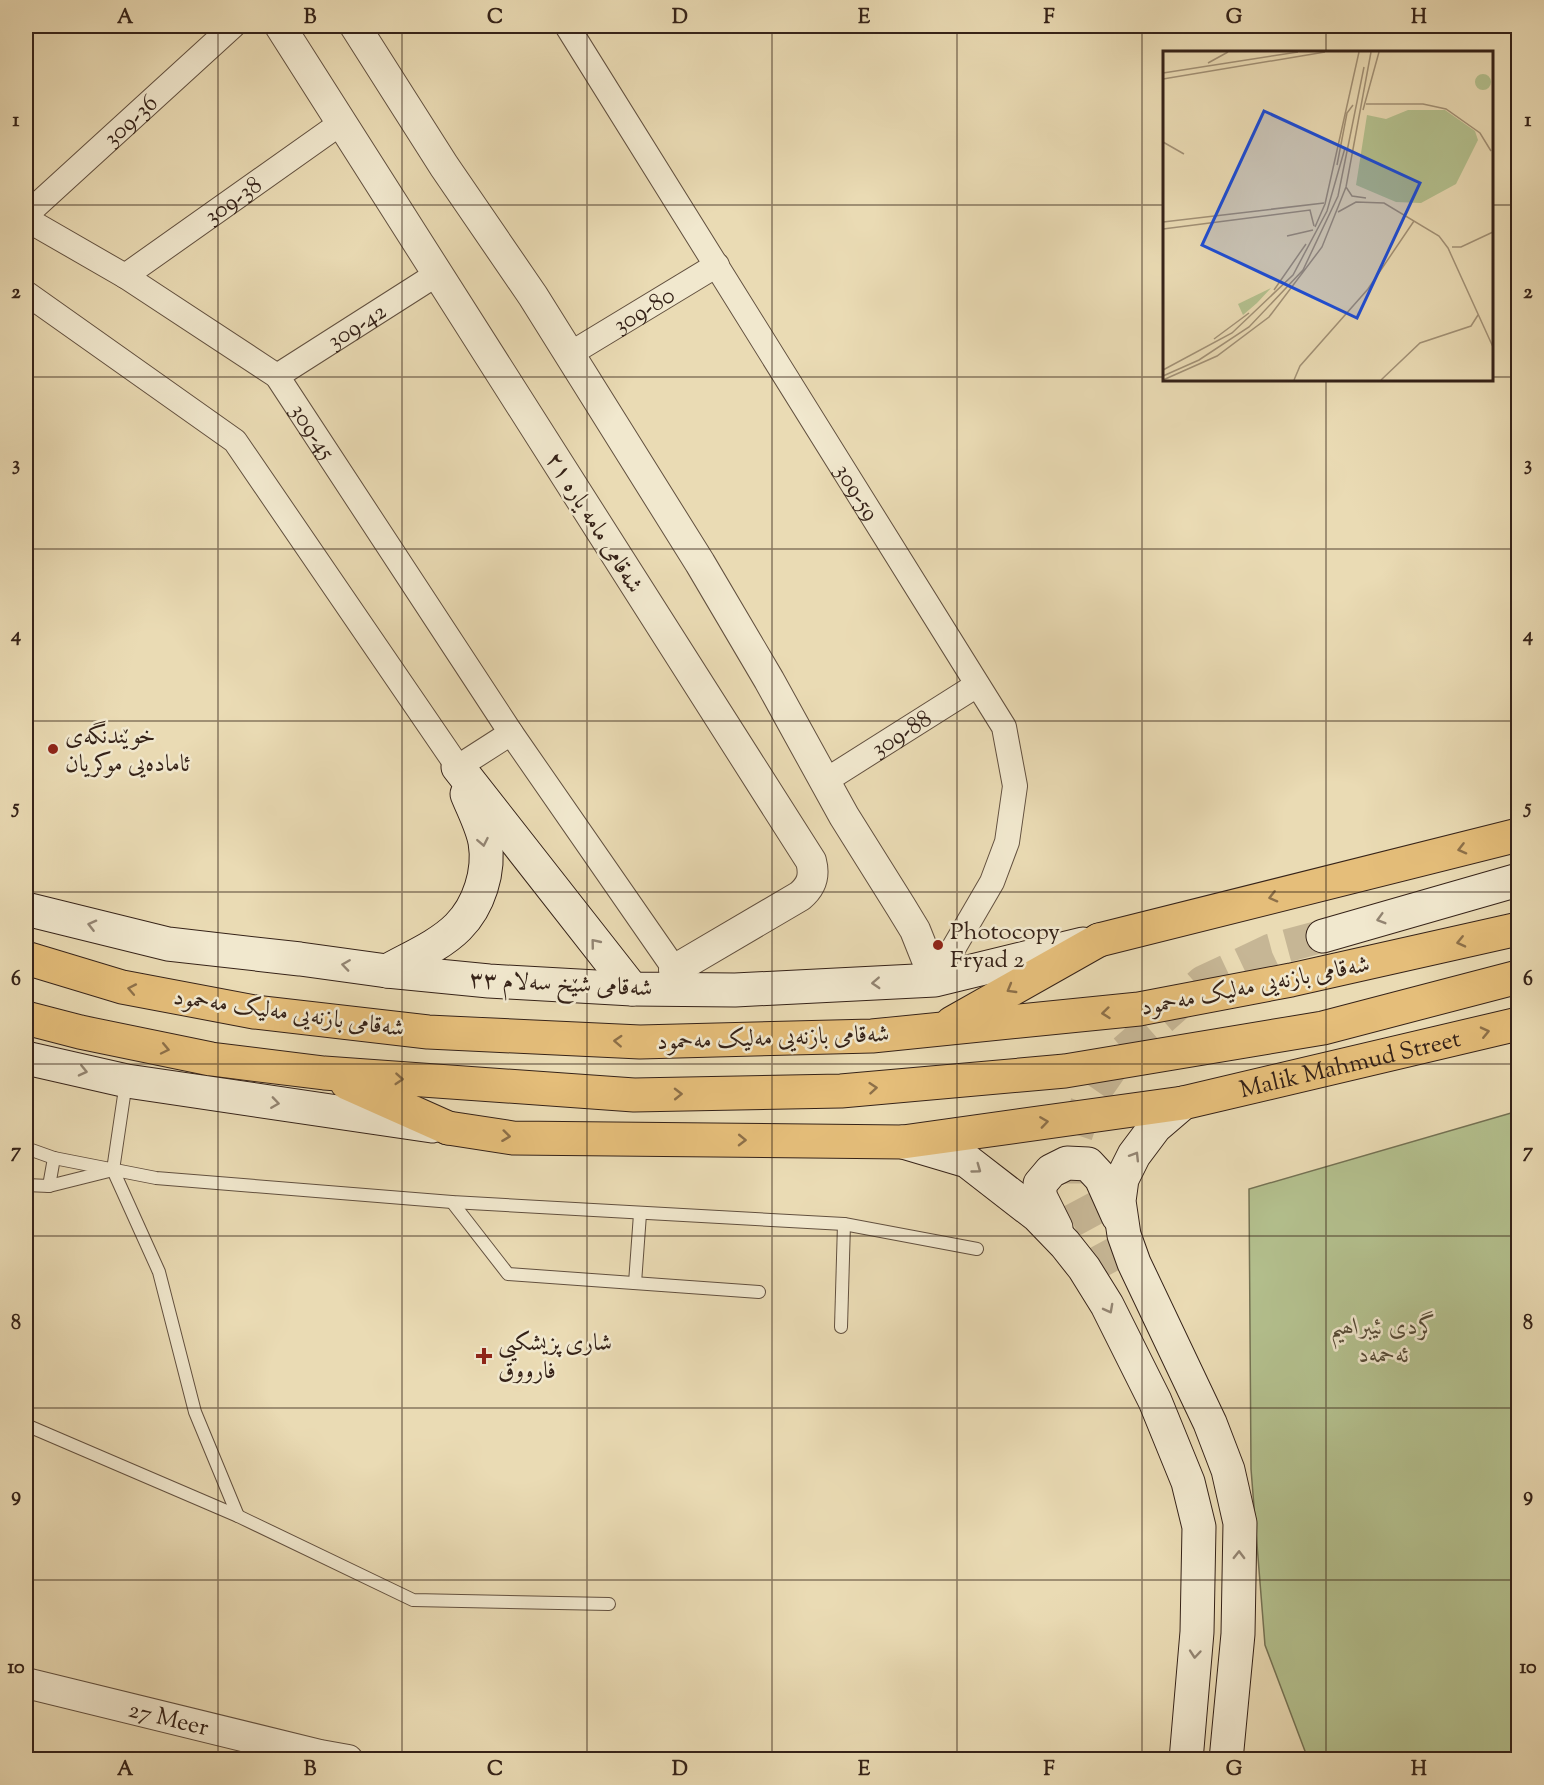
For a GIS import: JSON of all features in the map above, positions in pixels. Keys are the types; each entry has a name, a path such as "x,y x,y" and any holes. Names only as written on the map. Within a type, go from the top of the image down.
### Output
{"main road":[{"path":"387,971 434,944 458,927 481,890 485,871 485,842 458,767"},
{"path":"458,767 632,988"},
{"path":"941,1029 1099,940 1518,835"},
{"path":"1323,936 1518,880"},
{"name":"شەقامی شێخ سەلام ٣٣","path":"26,909 168,944 489,981 632,988 681,980 779,988 935,981 1099,940"},
{"name":"شەقامی بازنەیی مەلیک مەحمود","path":"26,958 122,987 254,1012 428,1032 640,1042 872,1036 1139,1009 1292,980 1518,929"},
{"path":"26,1018 80,1032 212,1059 324,1073 634,1095 841,1091 1065,1071 1323,1028 1518,977"},
{"name":"Malik Mahmud Street","path":"324,1073 448,1128 513,1138 903,1142 1183,1103 1518,1024"},
{"path":"26,1058 126,1081 448,1128"},
{"path":"1122,1223 1119,1201 1122,1179 1134,1155 1155,1127 1183,1103"},
{"path":"903,1142 967,1161 1022,1203 1065,1244 1084,1268 1107,1305 1155,1401 1188,1482 1199,1527 1197,1632 1186,1760"},
{"path":"1065,1244 1040,1196 1040,1184 1051,1171 1067,1163 1088,1164 1101,1178 1122,1223 1134,1263 1152,1305 1192,1383 1228,1470 1240,1523 1238,1634 1226,1760"},
{"path":"1117,1271 1166,1368 1217,1520 1217,1647 1207,1760"}],"street":[{"name":"309-36","path":"26,217 233,26"},
{"name":"شەقامی مامە یارە ٢١","path":"280,26 811,861 812,882 807,890 681,980"},
{"path":"356,26 444,165 570,354 735,621 865,851 915,930 935,981"},
{"name":"309-59","path":"567,26 1004,727 1016,786 1008,842 992,882 935,981"},
{"name":"309-38","path":"125,276 341,123"},
{"name":"309-45","path":"26,217 125,276 277,376 511,733 681,980"},
{"name":"309-80","path":"570,354 717,265"},
{"name":"309-42","path":"277,376 437,274"},
{"path":"27,296 235,441 458,767 511,733"},
{"name":"309-88","path":"825,781 978,685"},
{"name":"27 Meer","path":"26,1683 348,1760"}],"lane":[{"path":"126,1081 114,1170 159,1272 195,1412 238,1516"},
{"path":"26,1148 54,1158 156,1178 452,1202 844,1224 977,1249"},
{"path":"50,1186 54,1158"},
{"path":"26,1185 50,1186 114,1170"},
{"path":"452,1202 508,1274 759,1292"},
{"path":"635,1283 640,1214"},
{"path":"840,1327 844,1224"},
{"path":"26,1425 238,1516 413,1600 609,1604"}],"green space":[{"name":"گردی ئیبراھیم ئەحمەد","path":"1518,1111 1518,1759 1308,1759 1265,1645 1251,1469 1249,1189"}],"tunnel":[{"path":"1117,1271 1075,1193 1075,1138 1087,1103 1121,1054 1203,982 1271,950 1323,936"}],"place":[{"name":"خوێندنگەی ئامادەیی موکریان","path":"53,749"},
{"name":"Photocopy Fryad 2","path":"938,945"},
{"name":"شاری پزیشکیی فارووق","path":"484,1356"}]}
